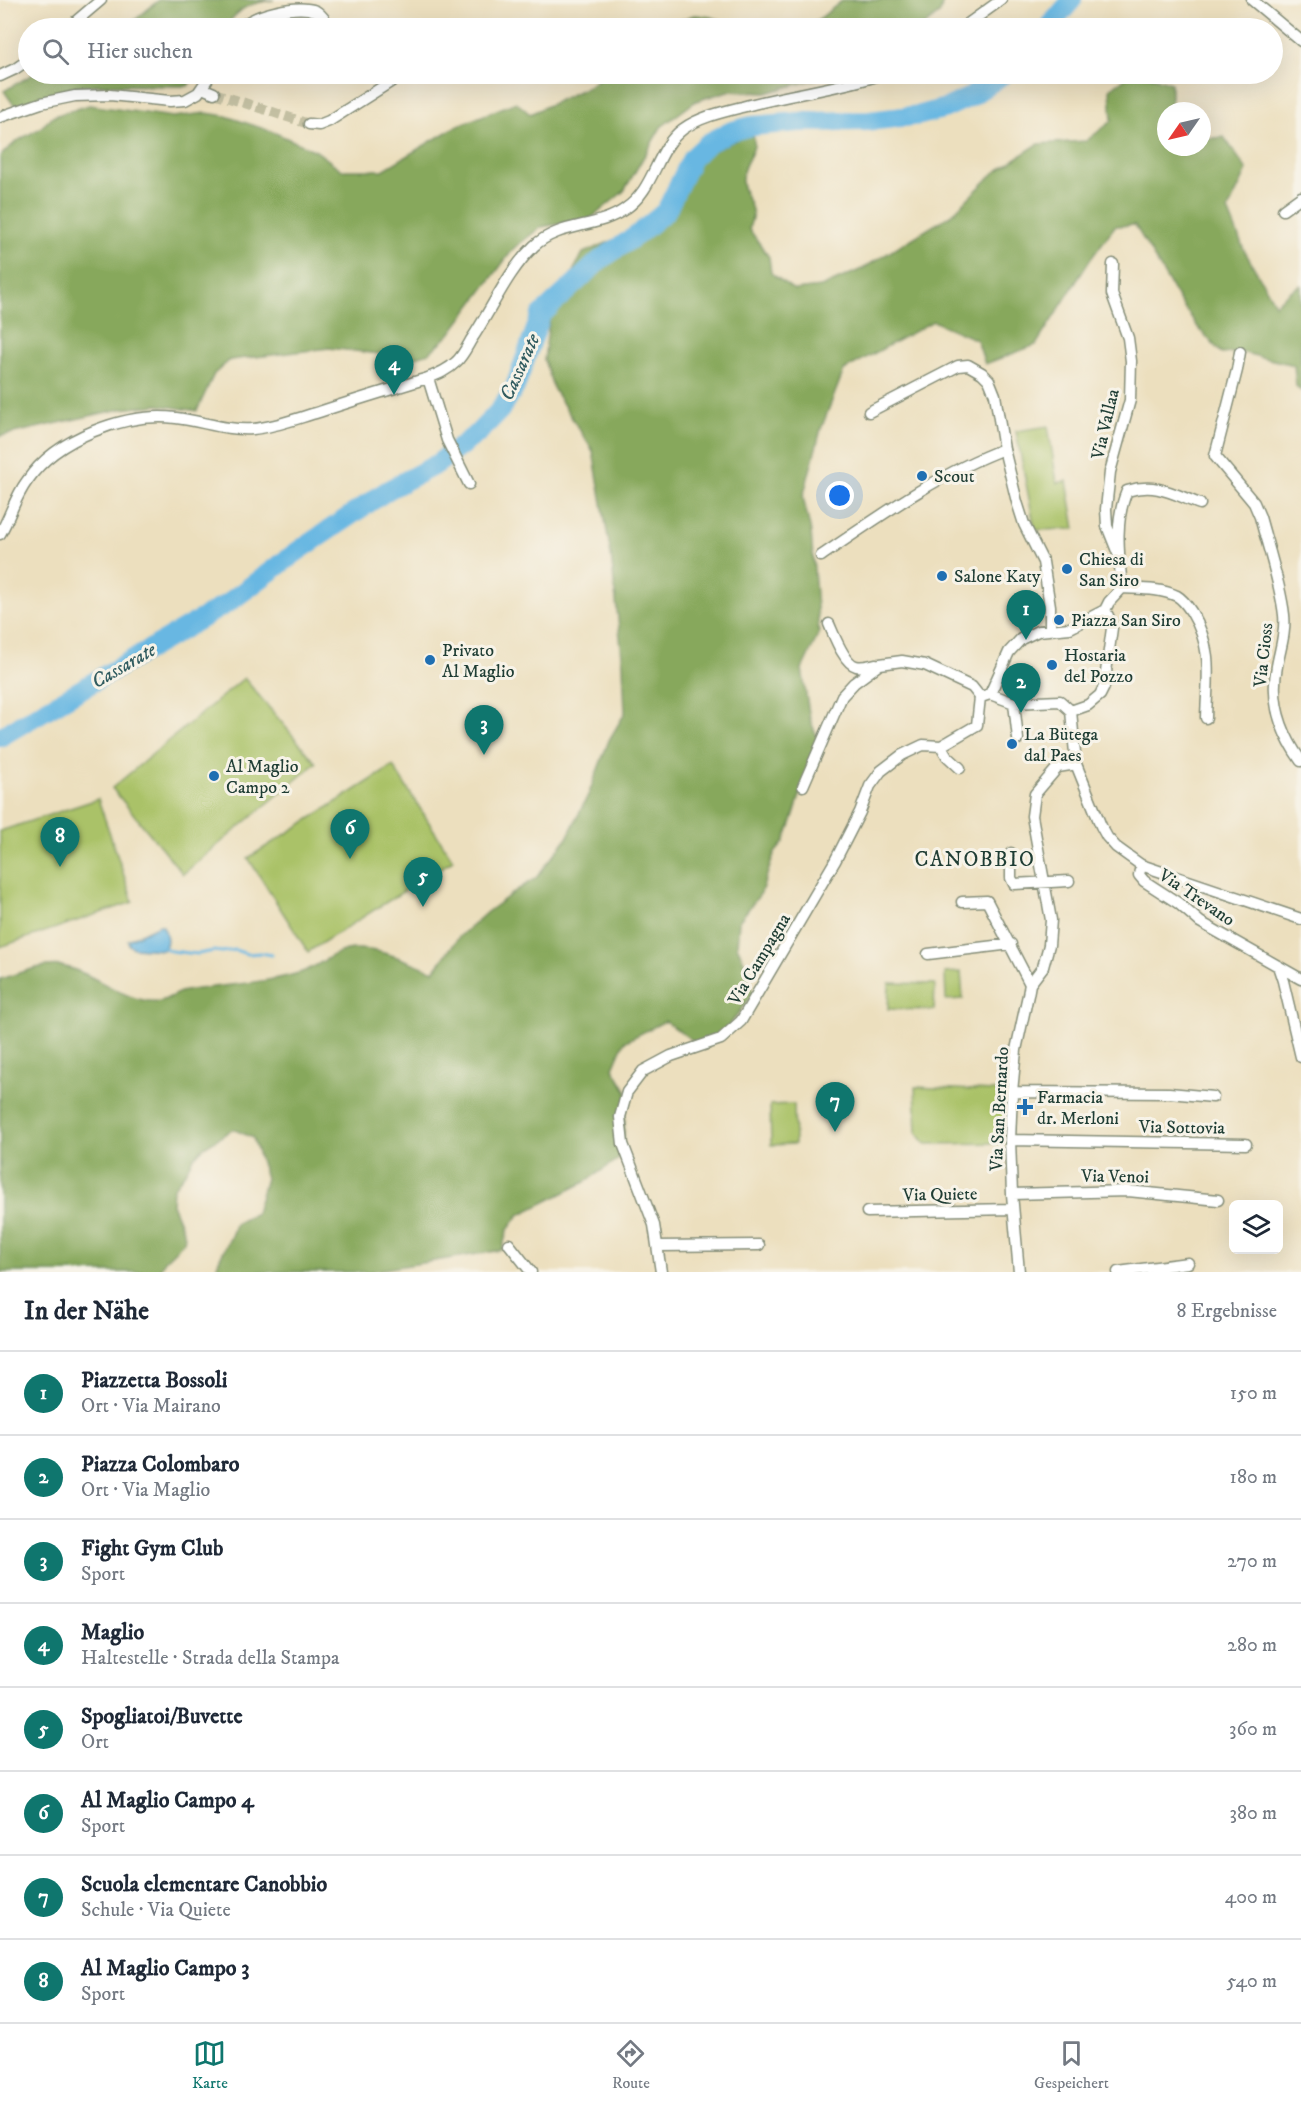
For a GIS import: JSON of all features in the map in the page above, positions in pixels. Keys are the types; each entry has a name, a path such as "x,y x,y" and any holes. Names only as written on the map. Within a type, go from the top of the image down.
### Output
{"street":[{"path":"80,18 101,0"},
{"path":"976,18 1000,0"},
{"path":"1252,0 1274,18"},
{"path":"257,18 270,13 309,10 323,18"},
{"path":"1283,26 1301,41"},
{"path":"0,76 18,67"},
{"path":"0,117 41,103 75,96 110,95 178,101 194,97 205,84"},
{"path":"309,124 319,125 329,121 387,84"},
{"path":"0,534 20,492 31,475 62,446 90,432 134,420 160,417 233,429 255,429 283,423 428,378 443,371 457,361 514,269 530,250 555,232 603,220 627,208 647,187 670,142 688,126 735,108 839,84"},
{"path":"202,88 214,93"},
{"path":"1283,210 1301,197"},
{"name":"Via Vallaa","path":"1113,264 1112,294 1128,338 1131,361 1130,400 1110,472 1106,509 1107,526 1119,556"},
{"name":"Via Cioss","path":"1240,352 1215,456 1254,504 1260,517 1284,613 1283,635 1275,681 1276,704 1289,742 1301,761"},
{"path":"869,412 956,367 968,365 989,380 1020,511 1042,557 1050,606 1050,629"},
{"path":"428,378 447,440 469,484"},
{"path":"821,556 946,477 976,460 1004,449"},
{"path":"985,695 1012,649 1021,639 1038,631 1070,628 1105,610 1122,588 1119,556 1121,506 1127,491 1142,486 1157,488 1200,504"},
{"path":"1122,588 1167,592 1180,598 1187,605 1200,627 1207,647 1206,718"},
{"path":"829,624 850,663 859,667 902,661 925,665 985,695 1014,702 1060,701 1071,711 1095,699 1104,687 1112,628 1105,610"},
{"path":"803,786 842,696 880,664"},
{"name":"Via Campagna","path":"661,1272 658,1246 646,1203 623,1144 620,1117 627,1092 643,1071 671,1056 721,1039 734,1029 754,1001 835,861 876,777 887,765 902,755 923,746 940,746 977,725 985,695"},
{"path":"1014,702 1018,739"},
{"name":"Via Trevano","path":"1071,711 1076,761 1101,826 1107,837 1120,850 1141,865 1300,917"},
{"path":"940,746 960,768"},
{"name":"Via San Bernardo","path":"1019,1272 1012,1194 1010,1140 1012,1092 1016,1050 1030,984 1043,967 1049,945 1051,920 1032,816 1035,794 1058,767 1076,761"},
{"path":"1011,853 1012,882 1016,884 1069,881"},
{"name":"Via Trevano","path":"1141,865 1140,875 1144,881 1178,903 1200,922 1301,979"},
{"path":"962,902 987,901 1030,984"},
{"path":"928,954 1011,944"},
{"path":"1278,966 1301,1057"},
{"path":"1012,1092 1169,1093 1213,1096"},
{"name":"Via Sottovia","path":"1010,1140 1246,1144"},
{"name":"Via Venoi","path":"1012,1194 1128,1191 1218,1200"},
{"name":"Via Quiete","path":"867,1212 1013,1209"},
{"path":"509,1244 531,1272"},
{"path":"658,1246 759,1245"},
{"path":"1118,1272 1188,1263"}],"green space":[{"path":"159,0 274,0 245,8 233,18 137,18"},
{"path":"843,0 943,0 940,13 934,18 820,18"},
{"path":"694,15 714,18 686,18"},
{"path":"18,83 189,84 188,86 94,85 72,88 16,108 4,91"},
{"path":"591,84 798,84 766,93 728,91 696,101 661,127 624,191 600,211 590,219 541,227 514,248 450,334 429,353 413,358 329,348 230,360 214,374 197,411 158,405 121,409 0,436 0,156 17,141 39,129 54,116 89,105 173,117 206,113 226,116 273,132 316,151 342,170 383,170 455,127 516,102 530,114"},
{"path":"1117,84 1171,84 1171,102 1157,102 1157,156 1211,156 1211,138 1224,137 1247,170 1228,210 1244,250 1275,304 1301,285 1301,391 1296,386 1294,365 1240,352 1222,354 1197,326 1179,300 1135,225 1115,226 1090,260 1036,345 985,364 977,340 933,321 844,370 821,429 803,497 811,532 819,633 802,669 810,719 820,745 784,842 774,854 761,893 739,921 737,946 747,968 753,993 726,1030 718,1035 696,1043 665,1021 624,1042 613,1068 627,1092 620,1158 583,1183 519,1215 507,1231 502,1250 366,1272 220,1272 216,1269 235,1224 256,1213 266,1178 253,1138 233,1129 204,1147 193,1158 173,1188 172,1204 185,1235 184,1242 165,1260 159,1272 0,1272 0,979 39,967 55,965 75,970 135,998 160,1001 185,991 288,976 309,969 341,952 356,949 386,954 434,971 459,937 487,912 536,878 567,838 589,793 609,740 625,713 623,665 611,555 593,451 554,390 544,360 550,314 583,253 621,237 659,214 692,161 752,132 753,151 745,165 742,178 752,212 749,229 769,257 771,273 794,290 821,287 862,269 951,215 994,173 1038,144 1086,141 1112,121 1110,89"},
{"path":"1048,426 1057,483 1067,481 1075,529 1035,530 1016,431"},
{"name":"Al Maglio Campo 2","path":"244,678 316,763 183,874 112,788"},
{"path":"393,766 453,860 308,952 248,858"},
{"path":"98,799 133,902 0,947 0,831"},
{"path":"961,972 963,999 946,1000 945,973"},
{"path":"889,983 935,984 934,1010 888,1009"},
{"path":"915,1087 1012,1092 1010,1143 926,1144 917,1133"},
{"path":"794,1104 795,1144 771,1145 770,1105"}],"water":[{"path":"159,925 163,926 166,935 167,942 163,950 134,948 129,945 128,940"}],"waterway":[{"name":"Cassarate","path":"1057,18 1072,0"},
{"name":"Cassarate","path":"0,737 228,603 298,551 388,490 437,464 478,433 500,410 515,387 541,315 600,260 637,235 666,211 692,158 708,143 732,131 752,126 799,122 869,121 920,115 946,108 970,97 989,84"},
{"path":"165,948 171,951 198,954 235,950 247,954 272,955"}],"tunnel":[{"path":"214,93 309,124"}],"place":[{"name":"Maglio","path":"394,395"},
{"name":"Scout","path":"922,476"},
{"name":"Chiesa di San Siro","path":"1067,569"},
{"name":"Salone Katy","path":"942,576"},
{"name":"Piazza San Siro","path":"1059,620"},
{"name":"Piazzetta Bossoli","path":"1026,640"},
{"name":"Privato Al Maglio","path":"430,660"},
{"name":"Hostaria del Pozzo","path":"1052,665"},
{"name":"Piazza Colombaro","path":"1021,713"},
{"name":"La Bütega dal Paes","path":"1012,744"},
{"name":"Fight Gym Club","path":"484,755"},
{"name":"Al Maglio Campo 2","path":"214,776"},
{"name":"Al Maglio Campo 4","path":"350,859"},
{"name":"Al Maglio Campo 3","path":"60,867"},
{"name":"Spogliatoi/Buvette","path":"423,907"},
{"name":"Farmacia dr. Merloni","path":"1025,1107"},
{"name":"Scuola elementare Canobbio","path":"835,1132"}],"district":[{"name":"CANOBBIO","path":"975,859"}]}
